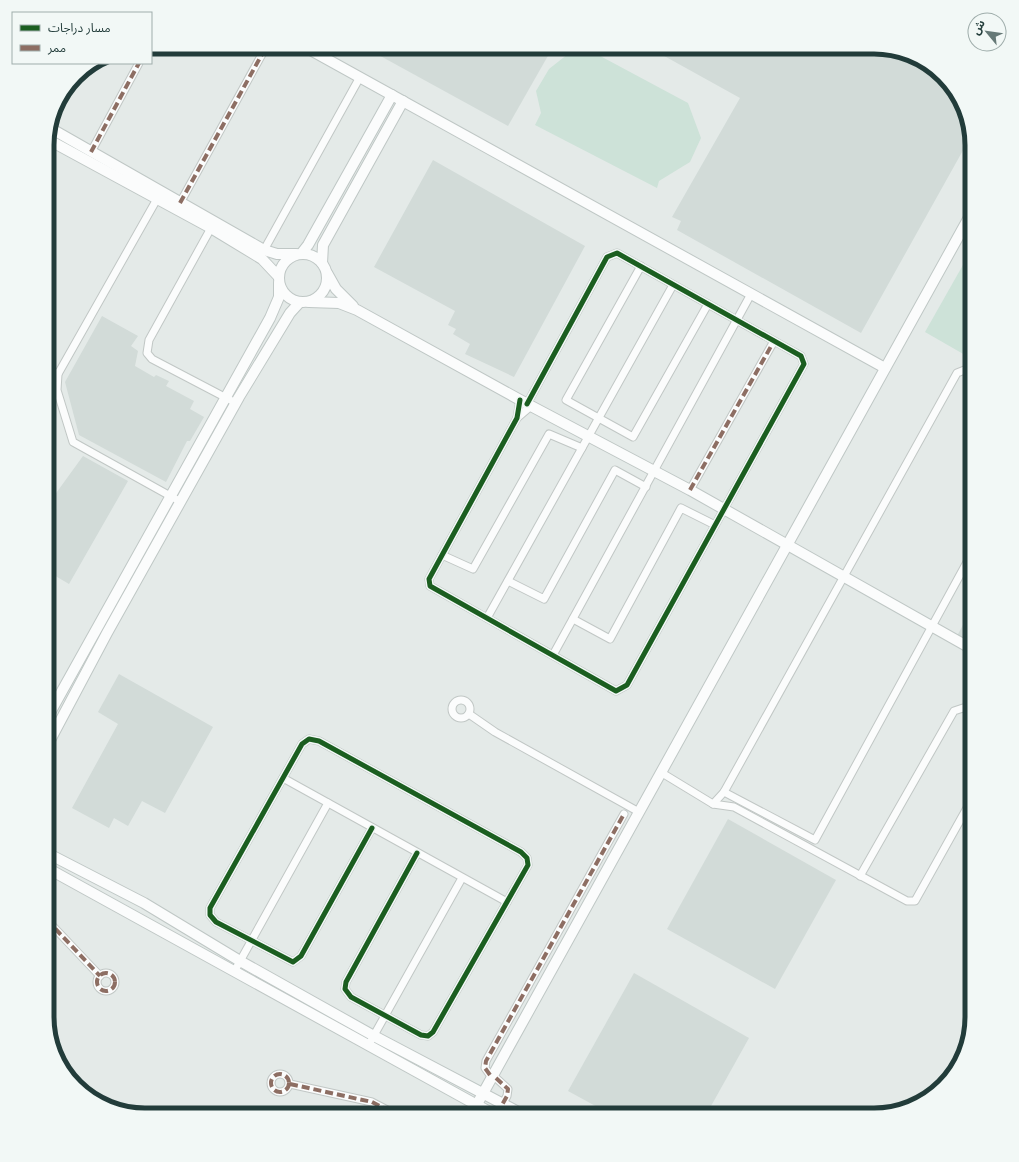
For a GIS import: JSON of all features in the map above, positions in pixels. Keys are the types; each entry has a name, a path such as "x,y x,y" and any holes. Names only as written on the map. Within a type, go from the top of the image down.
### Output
{"street":[{"path":"180,203 262,54"},
{"path":"318,54 885,368"},
{"path":"91,152 139,64"},
{"path":"264,250 360,77"},
{"path":"54,705 224,397 270,318 279,297 278,280 284,262 298,254 308,245 392,95"},
{"path":"322,263 323,245 403,101"},
{"path":"55,131 264,250 277,254 312,255 322,263 336,289 357,310"},
{"path":"54,143 211,228 262,259 278,280 286,296 305,302 340,303 357,310 526,403 690,490 965,645"},
{"path":"158,199 58,374 57,390 73,442 181,502"},
{"path":"475,1108 639,812 662,774 965,225"},
{"path":"211,228 151,335 146,348 147,353 152,359 236,403"},
{"path":"617,253 641,266 801,356 804,364 627,685 616,691 430,586 428,579 607,257 617,253"},
{"path":"641,266 566,400 633,437 708,304"},
{"path":"54,733 107,633 236,403 290,313 305,302 322,294 327,280 327,273"},
{"path":"487,618 673,285"},
{"path":"553,655 751,294"},
{"path":"690,490 774,341"},
{"path":"713,804 724,792 957,373 965,370"},
{"path":"54,372 58,374"},
{"path":"518,418 526,403"},
{"path":"442,555 473,569 549,434 582,448"},
{"path":"508,582 544,599 615,470 646,487"},
{"path":"573,619 610,638 681,508 715,525"},
{"path":"817,852 814,840 965,567"},
{"path":"860,876 954,711 963,708 965,709"},
{"path":"469,714 495,732 639,812"},
{"path":"372,828 301,956 293,962 286,960 216,922 210,915 210,908 282,778 302,744 309,739 319,741 507,845 527,858 528,865 433,1032 428,1036 421,1035 351,997 345,989 346,982 417,853"},
{"path":"662,774 713,804 734,807 907,901 915,900 965,811"},
{"path":"282,778 507,902"},
{"path":"724,792 814,840"},
{"path":"234,972 328,803"},
{"path":"502,1105 507,1096 508,1089 493,1077 485,1068 486,1061 624,814"},
{"path":"54,857 144,904 240,961 374,1036 509,1108"},
{"path":"54,872 481,1108"},
{"path":"368,1046 462,878"},
{"path":"54,927 100,976"},
{"path":"290,1084 372,1102 384,1108"},
{"path":"483,1094 488,1108"}],"shaded area":[{"path":"377,54 549,54 508,126"},
{"path":"661,54 880,54 909,61 925,69 938,81 953,100 958,110 963,127 965,147 861,333 677,230 681,221 672,217 740,98"},
{"path":"433,160 585,246 514,377 465,354 470,344 453,334 456,329 448,325 455,311 374,267"},
{"path":"102,316 138,336 131,346 138,351 135,366 154,377 156,375 169,381 166,386 194,401 190,409 204,417 190,441 187,441 166,482 79,435 65,382"},
{"path":"83,456 128,481 69,584 54,575 54,496"},
{"path":"965,621 965,640 957,636"},
{"path":"119,674 213,727 165,813 142,801 128,826 114,818 109,828 72,808 118,724 98,712"},
{"path":"728,819 836,880 775,989 667,929"},
{"path":"634,973 749,1038 710,1108 599,1108 568,1091"}],"green space":[{"path":"568,54 596,54 688,103 701,138 690,162 659,181 657,188 535,125 541,113 536,91 549,69"},
{"path":"965,261 965,355 925,332"}],"marked path":[{"path":"180,203 262,54"},
{"path":"91,152 138,64"},
{"path":"690,490 774,341"},
{"path":"490,1075 485,1068 486,1061 624,814"},
{"path":"54,927 100,976"},
{"path":"106,973 112,976 115,982 112,988 106,991 100,988 97,982 100,976 106,973"},
{"path":"276,1074 284,1074 289,1079 289,1083 287,1090 284,1092 276,1092 271,1087 271,1079 276,1074"},
{"path":"496,1078 508,1089 507,1096 502,1105"},
{"path":"290,1084 372,1102 384,1108"}],"cycle path":[{"path":"520,400 517,418 429,579 430,586 616,691 627,685 804,364 801,356 617,253 607,257 527,404"},
{"path":"372,828 301,956 293,962 216,922 210,915 210,908 302,744 309,739 319,741 521,852 527,858 528,865 433,1032 428,1036 421,1035 351,997 345,989 346,982 417,853"}]}
